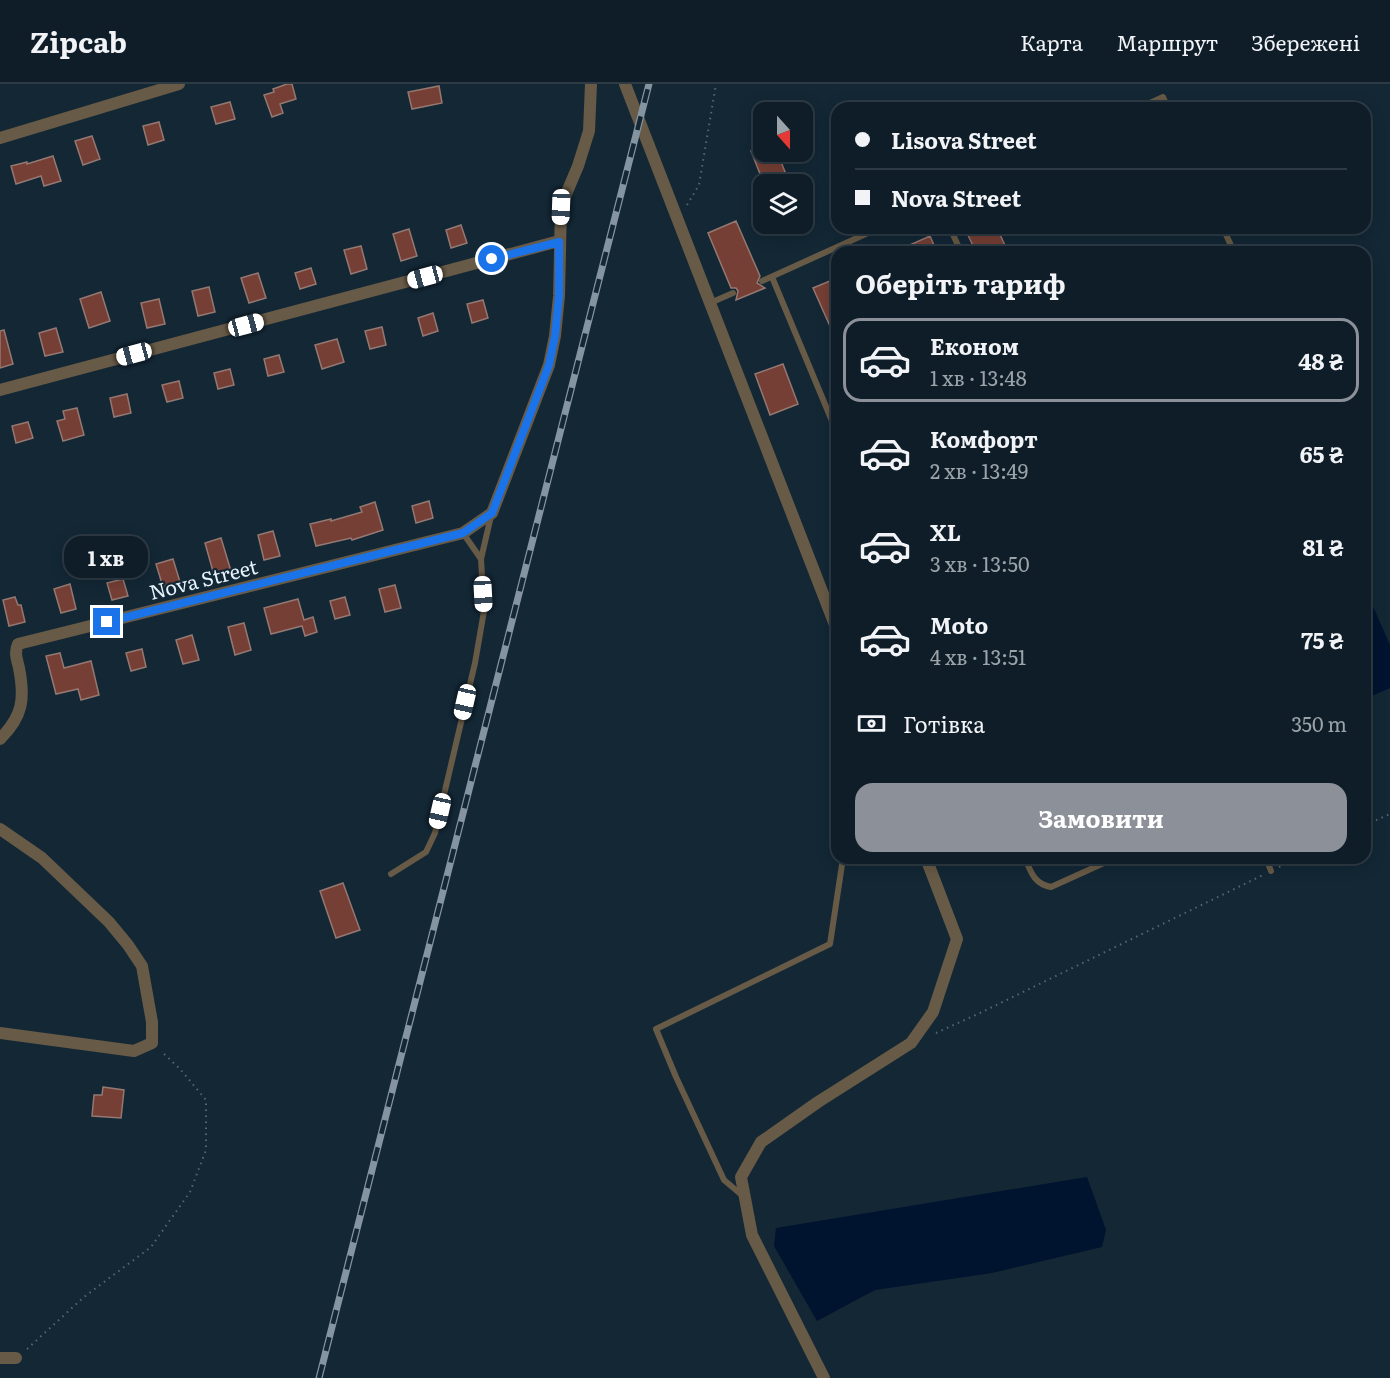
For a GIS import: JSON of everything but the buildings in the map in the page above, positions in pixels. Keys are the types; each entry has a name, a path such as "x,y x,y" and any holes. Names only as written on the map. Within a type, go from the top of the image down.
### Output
{"street":[{"path":"0,138 179,84"},
{"path":"492,513 549,365 559,296 561,207 589,131 591,84"},
{"path":"625,84 831,615"},
{"path":"0,390 559,242"},
{"name":"Nova Street","path":"0,739 12,727 20,712 22,684 15,651 18,644 463,533 492,513"},
{"path":"0,829 42,858 109,922 128,945 142,966 152,1022 152,1043 134,1051 0,1033"},
{"path":"824,1378 752,1235 741,1177 761,1142 818,1102 910,1044 933,1012 957,939 928,864"},
{"path":"0,1358 16,1358"}],"lane":[{"path":"1152,102 1163,97 1165,102"},
{"path":"840,246 866,234"},
{"path":"762,281 831,250"},
{"path":"772,277 831,419"},
{"path":"710,303 734,293"},
{"path":"391,874 426,852 435,833 475,663 484,611 481,559 492,513"},
{"path":"463,533 481,559"},
{"path":"745,1198 724,1180 656,1029 830,944 842,864"},
{"path":"1028,864 1034,878 1042,885 1051,887 1102,864"},
{"path":"1268,864 1271,871"}],"path":[{"path":"677,220 699,185 716,84"},
{"path":"1371,822 1390,814"},
{"path":"910,1044 980,1013 1286,864"},
{"path":"16,1358 84,1297 151,1246 190,1192 206,1150 207,1100 181,1070 152,1043"}],"water":[{"path":"1371,602 1390,645 1390,688 1371,696"},
{"path":"1087,1177 1106,1230 1102,1247 992,1273 875,1290 817,1321 774,1246 776,1228"}],"railway":[{"path":"319,1378 649,84"}],"route":[{"path":"107,622 463,533 492,513 549,365 559,296 559,242 492,259"}]}
